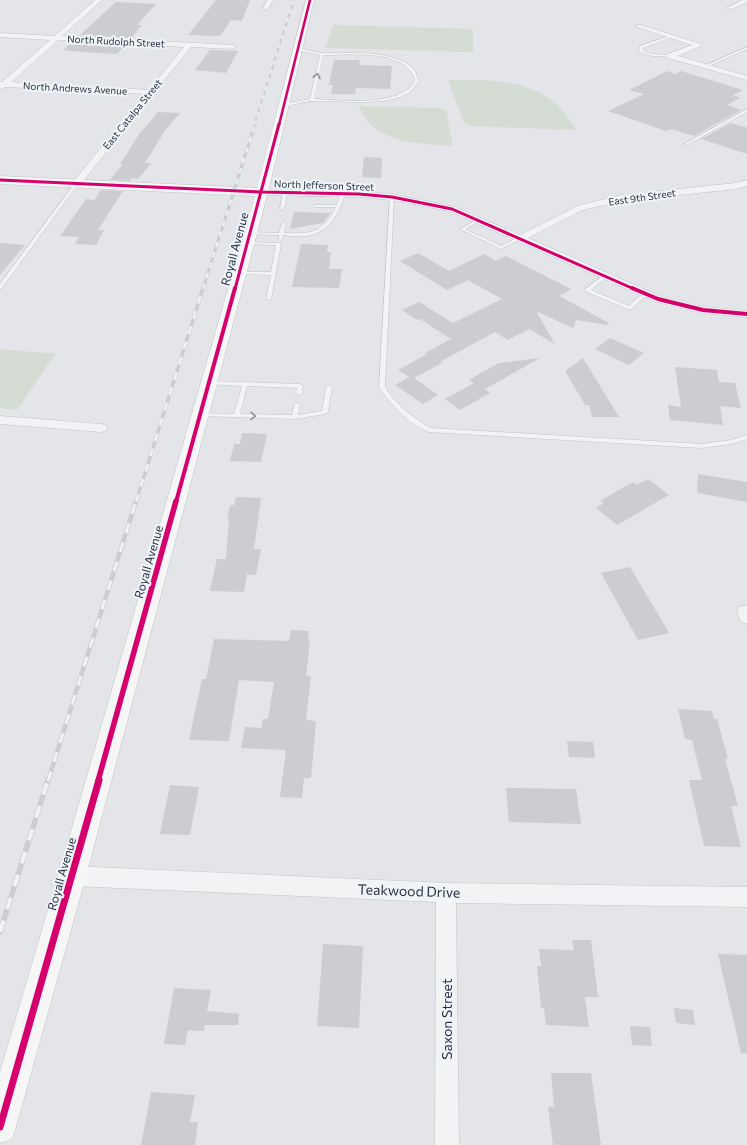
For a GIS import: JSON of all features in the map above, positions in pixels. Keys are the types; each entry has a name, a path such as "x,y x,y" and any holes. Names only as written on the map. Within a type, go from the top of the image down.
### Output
{"street":[{"path":"1,85 99,0"},
{"path":"266,8 270,0"},
{"name":"Royall Avenue","path":"0,1127 72,876 262,192 310,0"},
{"path":"730,8 747,0"},
{"path":"639,26 699,45 671,56"},
{"name":"North Rudolph Street","path":"0,35 233,47"},
{"name":"East Catalpa Street","path":"76,184 189,45"},
{"path":"671,56 747,78"},
{"name":"North Andrews Avenue","path":"1,85 151,92"},
{"name":"North Jefferson Street","path":"0,180 392,197 452,209 658,299 703,310 747,314"},
{"name":"East 9th Street","path":"519,238 580,208 622,198 736,186 747,183"},
{"path":"736,186 747,188"},
{"path":"0,420 101,428"},
{"name":"Teakwood Drive","path":"72,876 446,893 747,898"},
{"name":"Saxon Street","path":"446,893 447,1145"}],"lane":[{"path":"671,56 641,52 641,47 673,36"},
{"path":"706,66 747,48"},
{"path":"284,105 312,100 370,101 393,99 412,88 417,81 417,76 411,68 390,58 366,54 322,54 298,49"},
{"path":"312,100 322,54"},
{"path":"686,144 747,110"},
{"path":"0,287 76,184"},
{"path":"282,209 285,193"},
{"path":"249,238 282,234 310,234 323,228 337,214 343,194"},
{"path":"392,197 382,387 389,399 411,418 429,430 694,446 732,442 747,437"},
{"path":"316,206 339,206"},
{"path":"478,220 462,229 502,248 519,238"},
{"path":"269,299 284,223"},
{"path":"249,238 280,244"},
{"path":"239,273 274,274"},
{"path":"606,276 587,290 630,308 645,294"},
{"path":"209,383 300,386 299,393"},
{"path":"238,415 245,384"},
{"path":"200,415 295,417 325,412 329,387"},
{"path":"295,417 297,405"}],"shaded area":[{"path":"333,25 473,29 473,52 325,48"},
{"path":"448,80 495,81 525,87 552,101 564,112 576,130 472,126 464,123"},
{"path":"359,106 439,108 446,111 453,146 412,142 386,135 375,128 366,119"},
{"path":"0,349 55,354 17,410 0,408"}],"building":[{"path":"216,0 250,0 242,21 231,20 220,36 188,35"},
{"path":"116,2 156,4 137,25 142,25 131,38 80,35"},
{"path":"72,42 125,45 117,54 63,50"},
{"path":"210,50 238,51 226,73 195,70"},
{"path":"334,60 360,60 359,65 392,66 390,89 356,88 355,94 331,94 333,85 329,85"},
{"path":"667,71 675,74 681,71 743,90 733,95 740,98 727,105 741,110 694,136 671,129 666,131 608,111 644,94 629,90"},
{"path":"158,112 180,113 164,132 145,163 151,163 138,179 131,178 130,181 110,180 123,164 120,164 140,133"},
{"path":"731,123 747,128 747,154 701,139"},
{"path":"364,157 382,158 381,178 362,177"},
{"path":"101,190 123,191 98,230 104,230 96,245 75,244 79,237 60,236 86,199 94,200"},
{"path":"294,212 331,213 323,223 290,229"},
{"path":"0,243 25,245 0,275"},
{"path":"301,244 328,245 327,252 331,252 329,269 342,269 339,288 292,287"},
{"path":"418,253 449,271 484,254 496,261 506,256 571,289 559,296 609,323 608,325 576,320 573,328 536,311 555,344 529,329 508,340 495,332 414,378 438,395 423,404 395,385 409,377 398,370 451,339 420,319 417,320 402,310 419,302 453,323 502,299 468,280 447,290 400,261"},
{"path":"610,338 644,353 629,365 595,349"},
{"path":"540,358 485,389 490,393 460,410 445,399 474,383 469,380 499,363"},
{"path":"583,358 619,417 592,417 589,405 585,405 565,371"},
{"path":"675,367 717,370 719,382 735,383 741,408 720,406 723,425 670,420 668,405 681,407"},
{"path":"242,433 267,434 261,462 230,461 234,444 240,444"},
{"path":"698,474 747,482 747,502 697,493"},
{"path":"648,479 669,495 617,525 596,508 604,503 600,501 633,482 636,485"},
{"path":"236,497 261,498 254,549 261,549 256,575 247,574 244,592 210,591 217,559 226,559 229,519 227,519 230,505 234,505"},
{"path":"630,567 669,633 638,640 601,573"},
{"path":"291,630 309,631 308,641 310,641 306,676 311,676 306,720 316,721 311,778 304,778 302,798 280,797 286,750 241,748 245,727 261,728 263,719 268,719 274,682 239,680 229,741 189,740 202,679 206,679 214,639 289,641"},
{"path":"678,709 712,711 714,719 717,719 728,759 725,759 738,806 731,806 741,847 704,846 689,780 702,780 692,740 685,739"},
{"path":"567,741 593,742 595,758 569,757"},
{"path":"170,785 199,787 190,835 160,834"},
{"path":"506,788 576,789 581,824 509,822"},
{"path":"572,940 591,940 598,997 585,997 589,1027 546,1025 544,1008 541,1008 537,966 541,966 539,949 574,950"},
{"path":"323,944 363,946 359,1028 317,1026"},
{"path":"718,954 747,955 747,1053 741,1053"},
{"path":"174,988 211,990 207,1011 239,1014 238,1025 205,1025 204,1031 188,1030 185,1045 164,1044"},
{"path":"674,1008 693,1010 695,1025 676,1023"},
{"path":"630,1026 650,1027 652,1046 632,1045"},
{"path":"551,1073 591,1073 601,1145 553,1145 548,1107 554,1107"},
{"path":"151,1092 195,1095 190,1122 198,1122 195,1145 141,1145"}],"railway":[{"path":"254,125 294,0"},
{"path":"203,289 255,124"},
{"path":"136,502 203,288"},
{"path":"48,781 136,501"},
{"path":"0,932 48,780"}],"cycle path":[{"path":"0,1127 72,876 262,192 310,0"},
{"path":"0,180 262,192 359,194 392,197 452,209 658,299 703,310 747,314"}]}
